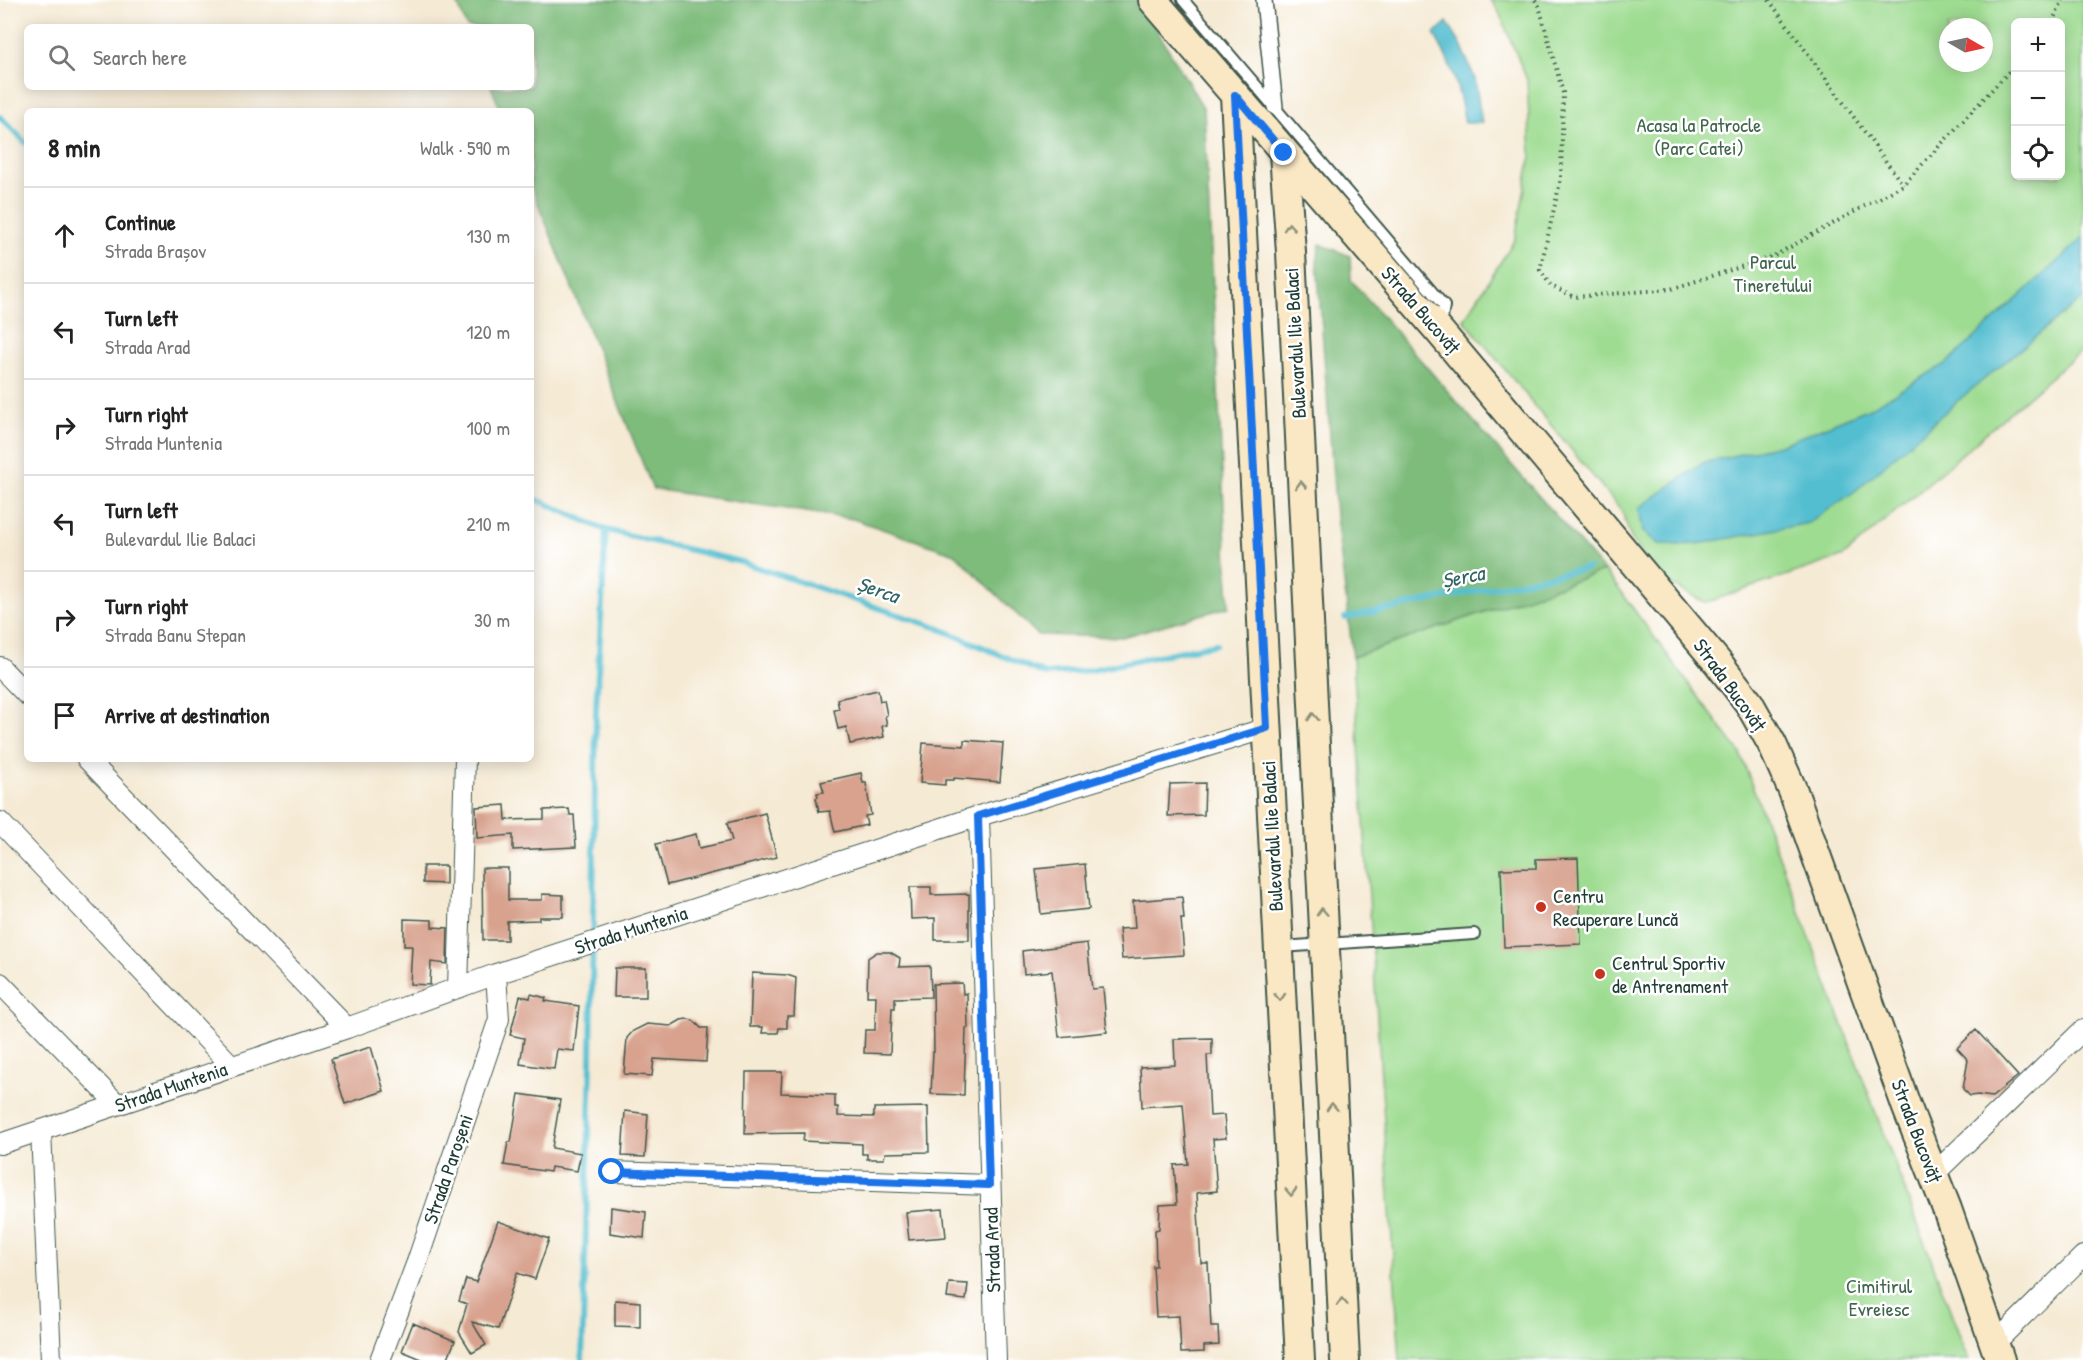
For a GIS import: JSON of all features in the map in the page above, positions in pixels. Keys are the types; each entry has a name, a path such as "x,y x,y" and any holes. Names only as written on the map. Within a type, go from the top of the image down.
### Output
{"main road":[{"name":"Strada Bucovăț","path":"1153,0 1440,332 1719,664 1749,703 1772,744 1797,801 1997,1352"},
{"name":"Bulevardul Ilie Balaci","path":"1235,95 1300,1360"},
{"name":"Bulevardul Ilie Balaci","path":"1284,153 1291,252 1345,1360"}],"street":[{"path":"1264,0 1275,106"},
{"path":"0,667 24,692"},
{"name":"Strada Muntenia","path":"2,1141 41,1131 346,1028 496,974 978,816 1267,728"},
{"path":"90,762 346,1028"},
{"path":"458,988 465,762"},
{"name":"Strada Arad","path":"978,816 996,1360"},
{"path":"0,822 232,1066"},
{"name":"Strada Paroșeni","path":"380,1360 417,1262 499,1019 496,974"},
{"path":"0,983 118,1104"},
{"path":"1933,1175 2083,1030"},
{"path":"41,1131 51,1360"},
{"path":"612,1172 989,1185"},
{"path":"1997,1352 2083,1256"}],"lane":[{"path":"1183,0 1444,306 1440,332"},
{"path":"1275,106 1284,153"},
{"path":"1278,948 1474,934"}],"path":[{"path":"1535,0 1539,6 1563,93 1561,178 1540,270 1551,286 1574,297 1671,289 1772,257 1903,184 2011,69"},
{"path":"1769,0 1903,184"},
{"path":"2054,18 2062,0"}],"green space":[{"path":"456,0 1139,0 1204,109 1229,607 1122,637 1038,635 955,554 853,519 653,489 534,193 534,108 500,108 492,90 534,90 534,24 466,24"},
{"name":"Parcul Tineretului","path":"1490,0 2083,0 2083,349 1844,556 1705,603 1656,576 1631,538 1622,511 1464,320 1515,239 1531,156 1527,80 1498,10"},
{"path":"1320,244 1350,256 1351,280 1604,571 1353,657 1336,516 1317,263"},
{"name":"Centrul Sportiv de Antrenament","path":"1604,571 1740,753 1969,1360 1400,1360 1353,657"}],"water":[{"path":"1447,22 1461,45 1475,79 1482,123 1465,123 1454,77 1434,34"},
{"path":"2083,238 2083,298 1960,399 1854,492 1809,523 1682,545 1658,544 1643,531 1639,508 1703,463 1783,444 1870,408 1947,363"}],"building":[{"path":"878,690 880,701 884,700 887,715 885,716 887,725 882,726 884,737 850,744 846,727 838,729 834,710 839,709 837,699"},
{"path":"964,740 1003,743 1000,782 954,778 954,780 945,780 945,785 920,783 923,743 964,746"},
{"path":"861,773 863,783 866,783 871,815 865,816 867,825 835,832 830,811 819,812 816,798 817,793 824,792 821,782"},
{"path":"1205,783 1204,815 1168,816 1170,784"},
{"path":"505,805 506,820 544,819 544,810 569,809 570,815 574,815 576,847 513,850 513,835 477,838 476,807"},
{"path":"765,813 777,857 667,885 656,844 696,834 699,848 732,841 727,823"},
{"name":"Centru Recuperare Luncă","path":"1578,858 1581,944 1504,947 1501,869 1536,868 1536,859"},
{"path":"1085,864 1089,909 1041,914 1036,869"},
{"path":"423,866 446,866 446,884 423,883"},
{"path":"482,868 508,868 508,900 542,900 542,894 563,895 563,917 507,921 507,940 483,940"},
{"path":"910,887 931,887 931,895 969,894 969,940 935,940 935,918 911,919"},
{"path":"1182,897 1184,955 1122,959 1119,929 1135,928 1133,901"},
{"path":"404,919 432,920 432,927 448,928 447,964 431,962 430,985 410,984 412,946 404,946"},
{"path":"1087,943 1092,989 1103,988 1107,1032 1059,1037 1052,971 1024,974 1022,951"},
{"path":"877,952 890,952 900,958 899,967 930,966 931,997 895,998 895,1008 892,1008 890,1054 864,1053 865,1030 875,1030 876,996 867,996 868,958"},
{"path":"615,968 646,968 646,997 614,997"},
{"path":"752,973 787,975 796,978 794,1016 787,1016 787,1028 779,1028 778,1033 762,1033 763,1027 750,1027"},
{"path":"962,983 963,994 967,993 968,1028 966,1028 964,1095 931,1094 934,1052 933,984"},
{"path":"531,994 546,998 545,1001 579,1006 574,1051 557,1049 554,1069 520,1064 524,1038 510,1035 520,996 530,998"},
{"path":"687,1019 693,1020 701,1028 708,1028 706,1062 654,1059 652,1076 624,1074 627,1038 633,1031 647,1024 671,1026"},
{"path":"1976,1030 2018,1076 1992,1097 1970,1096 1963,1089 1968,1060 1957,1048"},
{"path":"1212,1038 1212,1055 1207,1055 1210,1116 1224,1115 1226,1138 1213,1139 1217,1191 1197,1193 1201,1263 1208,1263 1211,1327 1218,1327 1219,1345 1204,1346 1204,1352 1181,1353 1179,1316 1156,1317 1153,1266 1156,1266 1155,1230 1159,1229 1160,1205 1177,1204 1174,1165 1188,1164 1183,1104 1142,1107 1140,1067 1175,1065 1174,1039"},
{"path":"371,1047 384,1091 345,1104 331,1059"},
{"path":"746,1072 782,1072 781,1093 835,1095 838,1116 874,1117 874,1108 928,1107 929,1152 885,1153 884,1159 867,1159 867,1154 862,1154 862,1144 803,1141 804,1133 745,1134"},
{"path":"519,1094 560,1100 552,1148 581,1153 577,1171 551,1167 550,1172 504,1165 508,1142 511,1142"},
{"path":"625,1111 648,1114 645,1157 622,1156"},
{"path":"611,1207 646,1212 644,1238 610,1233"},
{"path":"943,1209 946,1237 909,1240 906,1212"},
{"path":"498,1221 549,1239 535,1279 517,1273 498,1329 472,1322 486,1345 472,1353 459,1332 467,1304 459,1301 466,1279 476,1282"},
{"path":"949,1283 968,1284 966,1300 947,1298"},
{"path":"615,1300 640,1302 640,1327 615,1326"},
{"path":"413,1323 455,1341 447,1360 424,1360 402,1351"}],"waterway":[{"name":"Șerca","path":"0,117 24,141"},
{"name":"Șerca","path":"534,498 606,530 741,562 938,628 1045,674 1086,671 1216,644"},
{"path":"582,1360 591,1061 596,708 606,530"},
{"name":"Șerca","path":"1345,618 1588,568"}],"place":[{"name":"Centru Recuperare Luncă","path":"1541,907"},
{"name":"Centrul Sportiv de Antrenament","path":"1600,974"}],"route":[{"path":"612,1172 989,1185 978,816 1267,728 1235,95 1284,153"}],"park label":[{"name":"Acasa la Patrocle (Parc Catei)","path":"1699,136"},
{"name":"Cimitirul Evreiesc","path":"1879,1298"}]}
